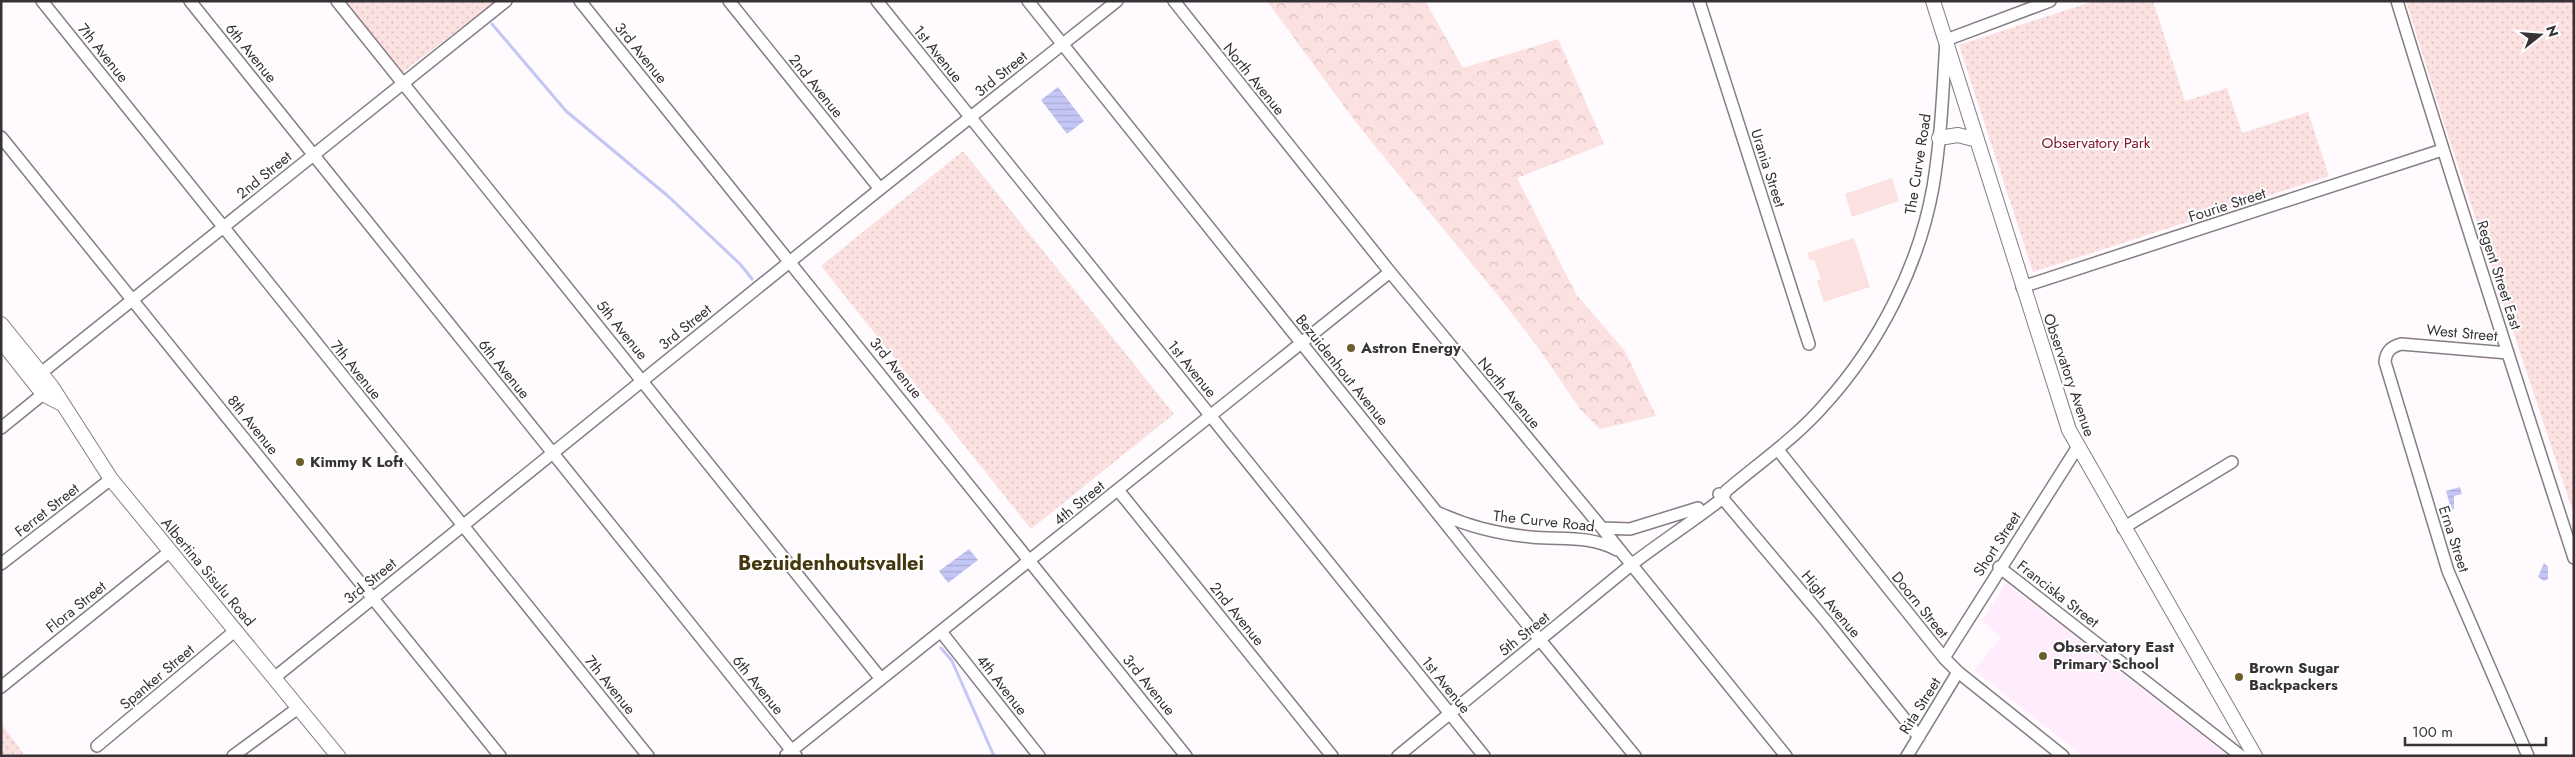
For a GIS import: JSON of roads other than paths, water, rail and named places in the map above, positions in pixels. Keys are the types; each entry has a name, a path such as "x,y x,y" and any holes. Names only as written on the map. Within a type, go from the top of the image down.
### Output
{"main road":[{"name":"Observatory Avenue","path":"1933,1 2022,288 2066,422 2077,448 2255,756"},
{"path":"1939,138 1958,135 1976,140"},
{"name":"Albertina Sisulu Road","path":"1,324 40,373 47,391"},
{"name":"Albertina Sisulu Road","path":"1,341 60,403 111,479 338,756"}],"street":[{"name":"7th Avenue","path":"42,1 648,756"},
{"name":"6th Avenue","path":"190,1 552,452 791,754"},
{"name":"5th Avenue","path":"337,1 881,679"},
{"name":"2nd Street","path":"40,373 506,1"},
{"name":"3rd Avenue","path":"580,1 1032,561 1186,756"},
{"name":"2nd Avenue","path":"728,1 880,189"},
{"name":"1st Avenue","path":"877,1 1484,756"},
{"name":"Bezuidenhout Avenue","path":"1028,1 1435,511 1635,756"},
{"name":"3rd Street","path":"274,678 552,452 1116,1"},
{"name":"North Avenue","path":"1174,1 1390,272 1602,528 1786,756"},
{"name":"Urania Street","path":"1698,1 1808,344"},
{"path":"1946,40 2050,1"},
{"name":"Regent Street East","path":"2397,1 2442,150 2574,558"},
{"name":"The Curve Road","path":"1722,494 1778,450 1832,396 1862,356 1893,304 1917,247 1926,215 1939,138 1946,40"},
{"name":"8th Avenue","path":"1,137 500,756"},
{"name":"Fourie Street","path":"2022,288 2442,150"},
{"name":"4th Street","path":"791,754 881,679 942,633 1390,272"},
{"name":"West Street","path":"2413,343 2508,352"},
{"name":"Erna Street","path":"2413,343 2392,347 2386,355 2388,379 2448,571 2528,756"},
{"path":"1,428 47,391"},
{"name":"Short Street","path":"1944,658 1999,567 2077,448"},
{"name":"Doorn Street","path":"1778,450 1944,658 1958,672 2063,756"},
{"path":"2123,528 2232,462"},
{"name":"Ferret Street","path":"1,564 111,479"},
{"name":"2nd Avenue","path":"1118,490 1332,756"},
{"name":"5th Street","path":"1398,756 1670,535 1675,527 1698,508 1722,494"},
{"name":"5th Street","path":"1670,535 1680,532 1722,494"},
{"name":"High Avenue","path":"1722,494 1919,737"},
{"path":"1602,528 1630,529 1698,508"},
{"name":"The Curve Road","path":"1435,511 1484,530 1532,537 1601,542 1621,552"},
{"path":"1584,540 1592,528 1592,516"},
{"name":"Flora Street","path":"1,687 169,552"},
{"name":"Franciska Street","path":"1999,567 2241,756"},
{"name":"Spanker Street","path":"97,746 236,630"},
{"name":"4th Avenue","path":"942,633 1039,756"},
{"name":"Rita Street","path":"1907,756 1958,672"},
{"path":"234,756 298,708"}],"water":[{"path":"1058,87 1084,121 1067,134 1041,100"},
{"path":"2460,487 2462,494 2454,496 2454,509 2451,509 2446,491"},
{"path":"969,549 978,560 948,583 939,571"},
{"path":"2544,563 2548,567 2548,579 2544,581 2538,577"}],"waterway":[{"path":"492,24 566,111 669,197 740,264 752,279"},
{"path":"941,648 952,661 994,756"}],"place":[{"name":"Astron Energy","path":"1351,348"},
{"name":"Kimmy K Loft","path":"300,462"},
{"name":"Observatory East Primary School","path":"2043,656"},
{"name":"Brown Sugar Backpackers","path":"2239,677"}],"district":[{"name":"Bezuidenhoutsvallei","path":"831,563"}],"park label":[{"name":"Observatory Park","path":"2096,143"}]}
